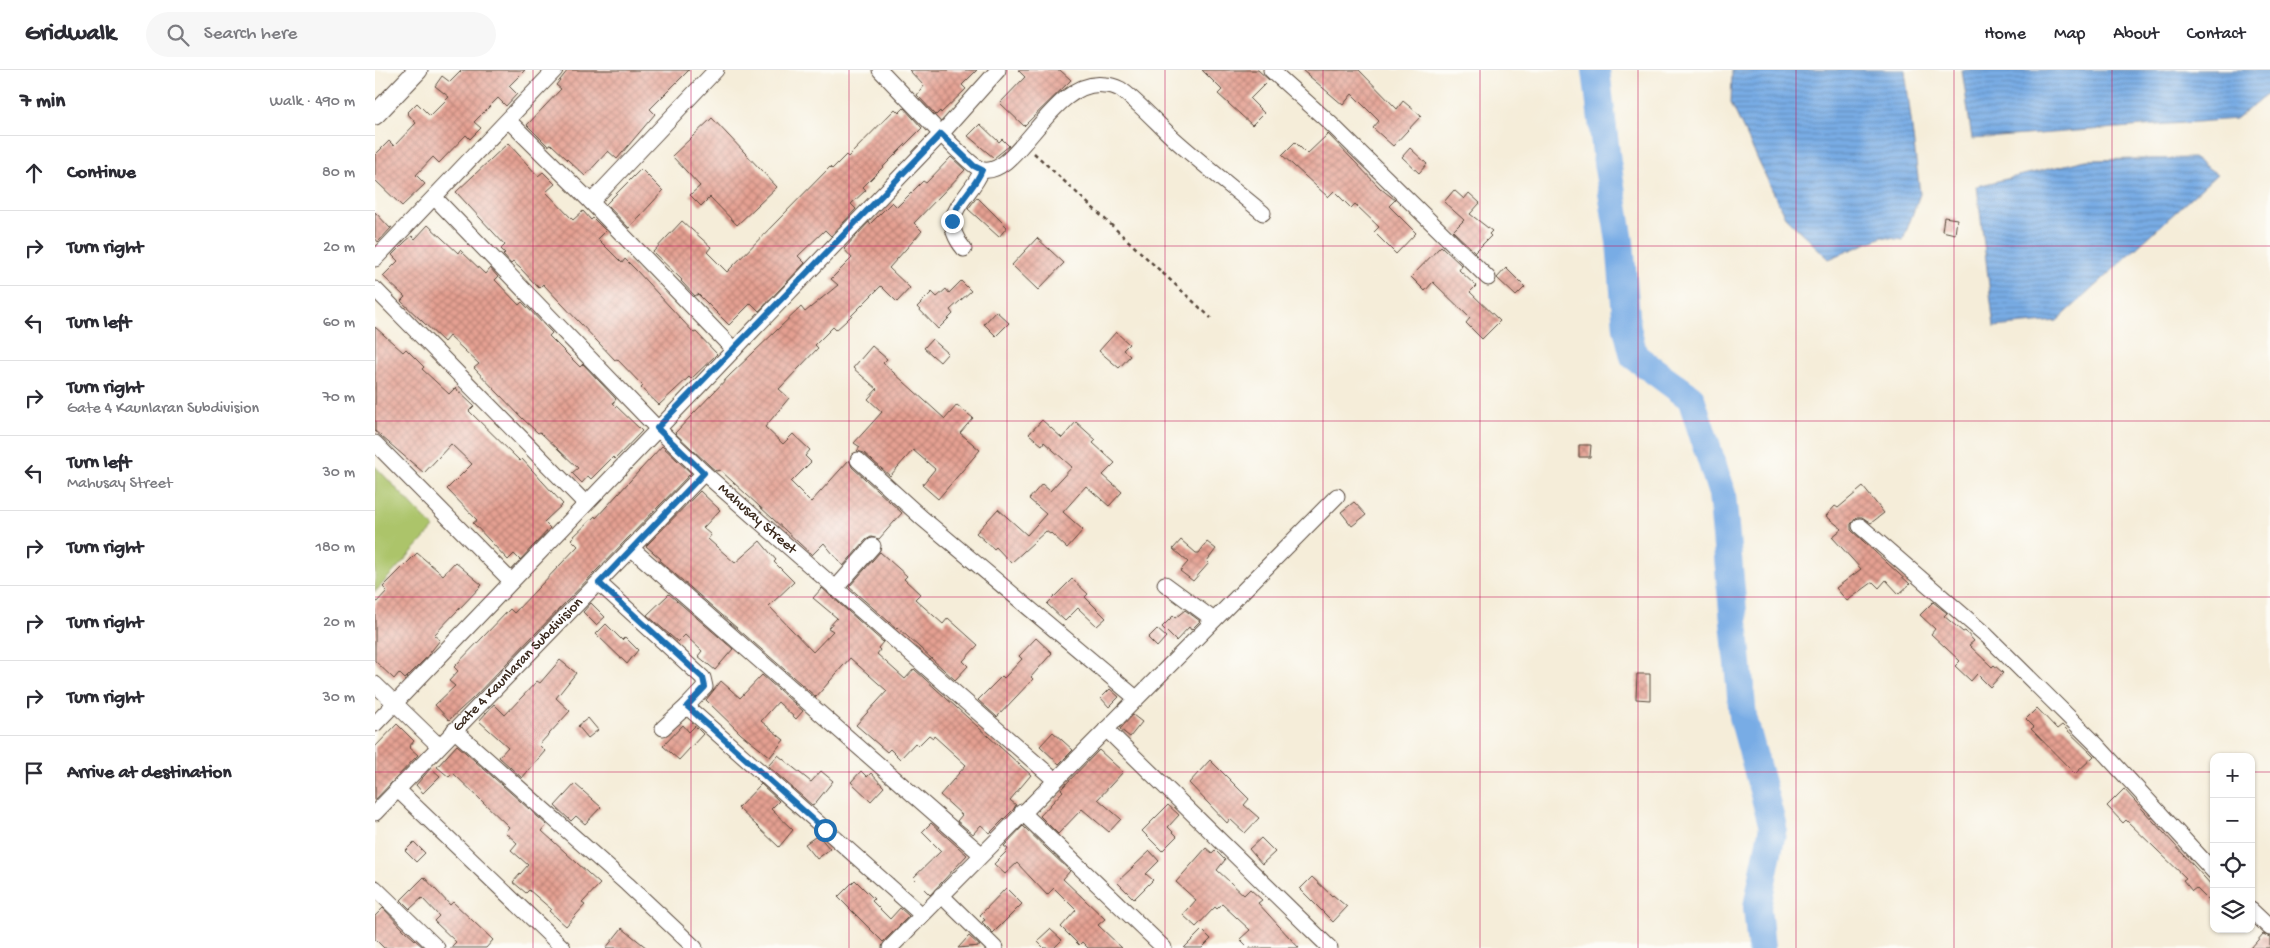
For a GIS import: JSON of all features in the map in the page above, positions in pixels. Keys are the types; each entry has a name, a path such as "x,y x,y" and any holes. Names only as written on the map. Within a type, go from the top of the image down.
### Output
{"main road":[{"path":"375,115 418,70"}],"street":[{"path":"375,259 509,121 555,70"},
{"path":"591,202 716,70"},
{"path":"880,70 941,134 974,166 982,170 999,167 1060,102 1074,92 1089,85 1105,85 1120,90 1175,140 1263,214"},
{"path":"375,724 941,134 999,70"},
{"path":"1271,70 1331,124 1488,278"},
{"path":"509,121 591,202 734,350"},
{"path":"964,249 953,230 954,212 979,178 982,170"},
{"name":"Mahusay Street","path":"435,198 657,428 704,473 1054,779"},
{"path":"375,289 585,503"},
{"path":"375,443 511,581"},
{"path":"858,460 922,518 1136,698"},
{"name":"Gate 4 Kaunlaran Subdivision","path":"375,813 704,473"},
{"path":"889,948 1054,779 1337,496"},
{"path":"1860,526 1987,636 2096,744 2210,868"},
{"path":"835,588 873,546"},
{"path":"631,548 981,854"},
{"path":"599,583 703,678 705,687 663,728"},
{"path":"1165,584 1213,620"},
{"path":"375,684 439,746"},
{"path":"687,706 922,915"},
{"path":"1106,729 1330,948"},
{"path":"454,730 627,884 695,948"},
{"path":"397,789 563,948"},
{"path":"1023,812 1155,945"},
{"path":"375,888 437,948"},
{"path":"941,895 995,948"},
{"path":"2255,914 2270,928"}],"path":[{"path":"1023,143 1211,318"}],"green space":[{"path":"375,466 434,528 375,592"}],"water":[{"path":"1732,70 1905,70 1920,194 1903,240 1882,237 1829,259 1785,217 1731,103"},
{"path":"1962,70 2270,70 2270,92 2236,119 1972,139"},
{"path":"2193,158 2217,174 2057,321 1994,327 1977,186 2086,160"}],"building":[{"path":"462,70 525,70 509,86 517,94 506,106 498,98 474,122 481,128 470,139 466,135 439,163 433,157 416,175 425,184 402,206 375,180 375,155 389,141 394,146 416,123 407,113 417,103 430,116 449,97 435,86 442,76 450,82"},
{"path":"568,70 689,70 650,109 655,114 617,159 608,151 585,176 551,144 548,146 527,125 561,89 556,85"},
{"path":"909,70 977,70 962,85 966,89 941,113 940,111 936,115 917,95 924,86"},
{"path":"1018,70 1060,70 1071,80 1024,126 1000,103 1025,77"},
{"path":"1202,70 1258,70 1269,80 1250,99 1264,113 1252,125 1218,94 1222,90"},
{"path":"1302,70 1359,70 1397,109 1403,101 1421,116 1393,146 1373,128 1379,121 1352,94 1343,105"},
{"path":"904,108 922,128 863,187 866,190 851,204 856,209 831,236 825,230 798,256 805,263 759,311 751,303 729,325 698,294 695,296 682,280 653,252 682,221 711,247 707,252 727,272 830,167 832,169 846,155 848,157 895,109 899,113"},
{"path":"712,118 777,187 737,225 710,197 701,206 690,195 700,186 672,156"},
{"path":"980,124 999,142 1002,139 1009,146 994,158 968,136"},
{"path":"1328,134 1380,188 1395,200 1389,206 1416,233 1396,254 1374,232 1379,227 1355,204 1351,208 1334,191 1328,197 1282,155 1295,142 1307,154"},
{"path":"508,143 538,176 543,172 555,184 546,192 573,220 583,211 591,220 593,218 606,231 598,239 622,263 625,259 694,333 696,332 717,354 691,379 689,377 659,405 641,388 643,386 617,359 615,360 543,284 539,288 513,262 511,264 503,255 505,253 501,249 505,245 456,192"},
{"path":"1410,148 1427,164 1419,173 1402,157"},
{"path":"951,157 965,170 914,223 922,231 889,268 910,288 897,302 881,286 836,330 833,327 815,345 818,348 779,389 789,398 765,427 783,444 793,434 810,450 805,456 811,462 791,482 811,502 849,460 852,467 902,513 879,539 871,537 866,540 843,566 824,543 812,555 720,470 716,471 675,433 730,375 801,307 805,312 838,285 831,279 852,258 844,249 869,222 870,224 892,202 897,207 923,181 926,183"},
{"path":"641,169 663,191 629,228 606,204"},
{"path":"1454,190 1464,199 1469,193 1480,203 1470,214 1492,231 1489,234 1491,236 1475,252 1453,231 1464,220 1444,202"},
{"path":"977,197 1007,227 999,237 968,209"},
{"path":"375,212 390,228 392,227 378,242 375,238"},
{"path":"1944,217 1957,219 1955,234 1942,231"},
{"path":"428,225 458,253 460,250 485,274 490,268 498,277 495,280 519,305 522,302 552,333 549,336 580,367 583,364 616,399 613,403 642,431 615,459 613,457 591,479 588,476 582,483 572,473 578,468 540,432 538,433 522,418 474,368 479,364 449,336 444,342 401,301 405,297 383,276 398,261 392,255 412,236 415,239"},
{"path":"1037,238 1064,263 1038,290 1012,265"},
{"path":"1441,246 1462,266 1459,270 1476,286 1470,292 1500,321 1482,339 1466,323 1470,318 1433,282 1425,291 1411,277"},
{"path":"1506,268 1525,287 1516,296 1497,278"},
{"path":"961,281 971,291 950,310 953,314 938,329 917,307 932,292 937,297 946,289 949,293"},
{"path":"996,311 1009,323 996,336 984,324"},
{"path":"375,327 403,352 406,349 424,367 422,369 449,394 455,388 474,406 469,411 520,461 522,459 563,504 544,522 550,528 520,560 514,554 508,560 473,523 477,520 447,489 472,464 451,444 424,473 375,431"},
{"path":"1116,332 1129,344 1123,350 1130,356 1119,368 1099,351"},
{"path":"932,339 948,353 940,362 924,348"},
{"path":"872,346 887,359 883,363 945,419 957,405 973,418 960,433 980,450 938,499 922,485 935,469 913,450 890,476 864,453 857,451 860,447 854,443 882,412 868,399 877,389 853,368"},
{"path":"1042,420 1062,438 1076,422 1096,440 1093,443 1115,463 1103,475 1122,492 1109,506 1086,486 1063,512 1083,530 1067,548 1051,533 1046,531 1011,563 996,547 994,549 976,533 998,509 1027,535 1046,514 1029,499 1042,484 1050,491 1072,467 1044,442 1042,445 1029,434"},
{"path":"1579,445 1591,445 1590,457 1579,457"},
{"path":"662,446 691,473 472,699 449,720 435,705 455,686 449,681 458,671 454,667 510,609 514,613 578,546 571,539 595,516 596,518"},
{"path":"1863,487 1884,513 1871,523 1862,517 1857,517 1851,524 1851,530 1910,584 1899,594 1886,580 1879,588 1873,582 1847,601 1836,588 1861,569 1832,537 1842,529 1826,516 1835,506 1838,508"},
{"path":"700,491 720,510 703,528 711,535 708,539 735,563 760,541 776,560 774,562 794,582 769,606 813,652 833,631 828,628 837,618 813,598 822,588 883,642 878,648 880,650 877,654 905,679 914,669 1031,775 1010,800 1016,805 1013,810 990,833 981,825 973,834 957,821 962,815 940,795 966,765 934,736 933,738 929,735 918,746 915,743 900,759 890,749 887,752 856,725 887,691 850,658 816,697 660,561 661,559 646,546"},
{"path":"1354,502 1366,515 1352,526 1341,512"},
{"path":"1181,540 1196,553 1199,553 1207,542 1216,549 1207,561 1209,563 1193,581 1180,571 1188,562 1173,549"},
{"path":"880,552 907,576 904,579 920,594 915,599 943,624 948,618 978,645 963,661 968,666 955,680 897,627 849,587"},
{"path":"417,553 443,575 455,562 482,585 434,635 440,640 425,659 405,679 399,673 394,679 375,661 375,604 387,591 383,587"},
{"path":"1072,579 1088,594 1085,597 1106,618 1097,626 1078,608 1065,621 1047,604"},
{"path":"669,594 733,649 715,670 698,656 702,651 685,635 678,642 647,615"},
{"path":"1933,602 1947,613 1944,616 1963,632 1965,631 1974,641 1969,645 1992,667 1994,665 2003,673 1990,687 1977,674 1971,681 1955,666 1960,661 1931,634 1935,629 1920,615"},
{"path":"591,603 605,617 596,625 583,612"},
{"path":"1185,610 1200,621 1191,630 1189,627 1176,641 1162,627 1173,616 1175,618"},
{"path":"606,624 622,640 625,637 638,650 627,664 596,634"},
{"path":"1157,629 1166,637 1157,647 1148,638"},
{"path":"1036,638 1052,653 1031,677 1033,679 997,717 978,700 1002,676 1004,678 1022,659 1019,656"},
{"path":"560,660 576,673 556,698 570,711 539,745 545,751 522,778 499,757 508,747 479,721 494,704 505,715 537,681 540,683"},
{"path":"1637,674 1650,674 1650,700 1636,699"},
{"path":"762,675 803,711 796,719 778,702 761,721 784,740 770,757 741,734 706,700 721,681 740,698"},
{"path":"1110,689 1119,697 1109,707 1101,698"},
{"path":"2037,708 2057,729 2062,725 2094,756 2075,774 2031,729 2034,727 2026,719"},
{"path":"1133,715 1142,722 1130,737 1120,729"},
{"path":"588,718 598,730 588,738 578,726"},
{"path":"397,724 414,741 409,747 418,755 375,800 375,747"},
{"path":"683,725 689,732 695,726 703,734 679,760 663,746"},
{"path":"1053,732 1073,750 1059,764 1040,746"},
{"path":"457,745 547,825 542,831 600,884 582,903 585,905 566,926 549,911 551,909 529,890 526,893 513,882 528,865 511,850 517,843 505,832 509,827 453,773 449,777 437,767"},
{"path":"1099,750 1123,772 1098,799 1121,819 1109,832 1082,809 1058,834 1040,816 1063,791 1061,789"},
{"path":"778,755 811,782 821,771 833,781 813,806 768,766"},
{"path":"1210,760 1249,799 1244,805 1259,818 1245,833 1230,819 1227,823 1189,783"},
{"path":"431,768 440,776 423,793 416,785"},
{"path":"861,771 867,777 871,773 884,787 871,801 851,782"},
{"path":"575,784 601,807 585,824 576,816 571,821 555,806"},
{"path":"761,784 779,801 771,809 793,830 779,847 738,808"},
{"path":"2124,789 2210,884 2210,902 2196,888 2192,891 2183,880 2186,878 2126,820 2123,823 2107,806"},
{"path":"1168,805 1179,815 1168,827 1177,836 1162,851 1142,831"},
{"path":"931,823 967,855 930,895 913,878 941,851 922,832"},
{"path":"1023,826 1070,871 1063,879 1105,919 1098,925 1122,948 1088,948 1082,942 1079,945 1061,927 1076,910 1054,888 1047,895 1017,863 1005,874 994,864 1008,849 1004,846"},
{"path":"818,835 830,849 817,859 805,844"},
{"path":"1261,838 1275,852 1262,864 1249,849"},
{"path":"414,842 425,853 416,862 405,851"},
{"path":"1206,848 1212,853 1215,850 1225,860 1217,870 1244,895 1250,889 1262,900 1258,903 1299,948 1249,948 1240,939 1250,930 1222,904 1217,909 1215,907 1196,927 1183,915 1196,900 1176,882"},
{"path":"1150,851 1159,861 1146,874 1153,880 1134,899 1117,882"},
{"path":"424,877 450,905 453,902 493,940 486,948 450,948 456,942 434,921 439,916 422,898 410,909 401,900"},
{"path":"1312,877 1347,907 1333,922 1300,889"},
{"path":"855,880 890,919 900,908 909,916 883,942 838,897"},
{"path":"1006,888 1022,904 993,933 982,922 985,920 980,915"},
{"path":"383,908 424,948 384,948 375,939 375,916"},
{"path":"622,928 647,948 606,948"},
{"path":"1050,929 1062,940 1054,948 1044,948 1037,941"},
{"path":"1202,930 1211,939 1202,948 1184,948"},
{"path":"2263,934 2270,937 2270,948 2251,948"},
{"path":"968,937 980,946 958,948"}],"waterway":[{"path":"1596,70 1607,162 1620,242 1627,328 1634,356 1691,398 1722,494 1743,717 1773,827 1757,907 1761,948"}],"route":[{"path":"825,830 687,706 705,687 703,678 599,583 704,473 657,428 941,134 974,166 982,170 979,178 954,212 952,221"}]}
